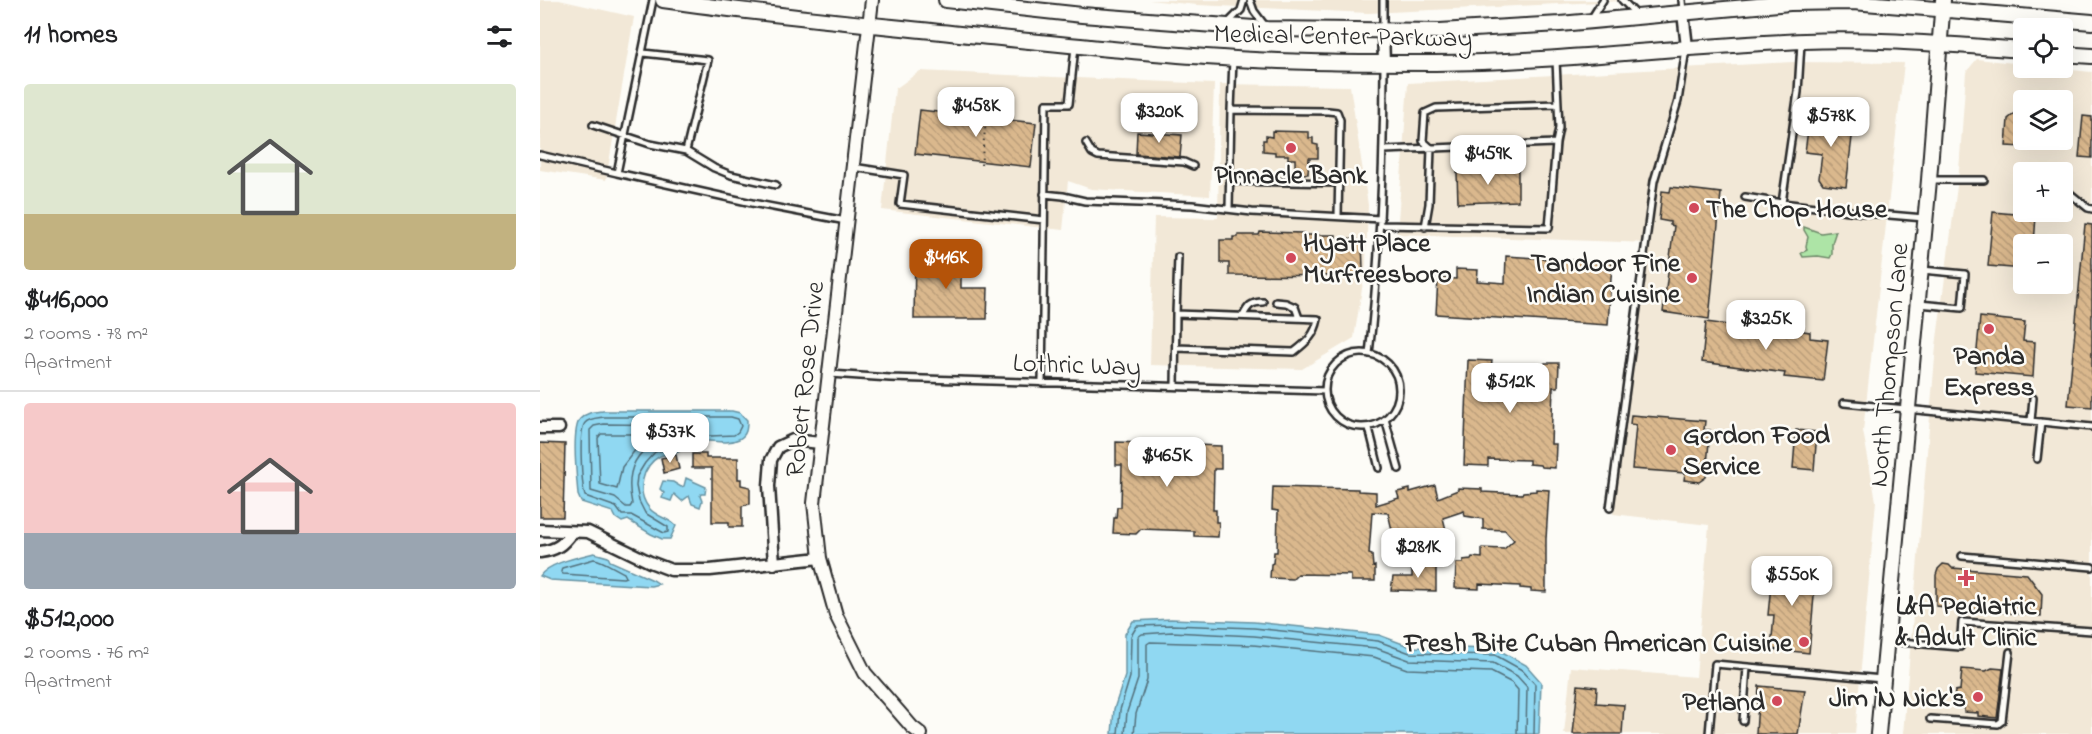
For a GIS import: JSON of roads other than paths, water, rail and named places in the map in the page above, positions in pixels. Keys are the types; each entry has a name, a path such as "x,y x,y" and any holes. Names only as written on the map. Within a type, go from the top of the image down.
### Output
{"main road":[{"name":"Medical Center Parkway","path":"663,0 870,25 1233,59 1384,63 1556,58 1687,47 1801,41 1866,41 2013,49"},
{"name":"Medical Center Parkway","path":"946,0 1017,4 1082,15 1267,29 1440,31 1640,17 1682,7 1796,2 1943,5 2092,22"},
{"name":"North Thompson Lane","path":"1878,734 1943,5"},
{"path":"2073,55 2092,56"}],"street":[{"name":"Robert Rose Drive","path":"872,0 814,503 820,558 836,615 865,673 912,728 921,734"},
{"path":"1682,7 1687,47"},
{"path":"1383,30 1384,63"},
{"path":"540,428 558,428"},
{"path":"774,564 770,497 771,460 777,447 794,440 820,442"},
{"path":"540,530 588,532 671,570 710,570 820,558"},
{"path":"540,552 554,550 564,544 572,532"}],"lane":[{"path":"617,173 653,0"},
{"path":"1226,26 1241,10 1244,0"},
{"path":"1250,0 1254,11 1267,29"},
{"path":"1383,0 1383,30"},
{"path":"1588,22 1603,0"},
{"path":"1622,0 1640,17"},
{"path":"1782,203 1797,92 1801,41"},
{"path":"1042,383 1046,104 1069,104 1075,45"},
{"path":"1611,508 1654,181 1678,101 1687,47"},
{"path":"643,53 708,60 686,151"},
{"path":"1044,194 1085,201 1192,205 1338,216 1425,227 1549,228 1559,128 1556,58"},
{"path":"1229,209 1233,59"},
{"path":"1369,354 1378,280 1381,222 1384,63"},
{"path":"1431,148 1423,141 1425,113 1436,108 1558,104"},
{"path":"1231,110 1337,112 1340,120 1338,216"},
{"path":"592,125 650,144 686,151 714,168 731,175 776,185"},
{"path":"1086,143 1092,153 1098,156 1184,162 1193,166"},
{"path":"1384,150 1556,143"},
{"path":"1425,227 1429,204 1431,148"},
{"path":"540,155 752,203 846,220"},
{"path":"853,167 904,175 900,204 1044,220"},
{"path":"1230,180 1339,183"},
{"path":"1929,180 1984,180"},
{"path":"2073,196 2088,208 2092,208"},
{"path":"1745,197 1866,213 1925,218"},
{"path":"1176,387 1178,258"},
{"path":"1917,304 1962,308 1965,274 1920,270"},
{"path":"1243,316 1248,306 1254,302 1263,302"},
{"path":"1276,302 1295,307 1299,318"},
{"path":"1176,314 1318,319 1310,339 1294,352 1176,348"},
{"path":"1361,353 1384,360 1392,368 1399,390 1397,403 1391,414 1369,428 1344,423 1334,415 1327,404 1324,391 1331,369 1350,355 1361,353"},
{"name":"Lothric Way","path":"828,374 890,378 1324,391"},
{"path":"2031,421 2033,398"},
{"path":"1844,403 2092,427"},
{"path":"1385,419 1399,469"},
{"path":"2037,459 2041,422"},
{"path":"1369,428 1379,468"},
{"path":"1962,556 2092,567"},
{"path":"1886,641 1960,647 1962,622 2092,631"},
{"path":"1930,719 1998,724 2002,721 2010,652"},
{"path":"1709,734 1715,664 1883,679"},
{"path":"1743,722 1747,667"}],"water":[{"path":"603,411 732,411 740,413 747,420 747,428 742,437 733,441 688,443 678,452 660,456 649,466 642,487 645,502 652,511 676,526 670,539 662,539 628,520 622,522 613,512 581,502 578,495 575,456 577,425 585,415"},
{"path":"686,478 706,487 705,494 700,496 702,501 700,507 692,504 689,496 682,501 674,494 671,501 662,498 664,493 660,489 663,481 673,482 681,487 684,486"},
{"path":"1431,543 1440,552 1435,556 1432,552 1423,557 1414,558 1394,553 1398,547 1412,551 1416,545 1425,547"},
{"path":"594,553 608,557 610,561 659,584 651,586 550,580 540,576 557,564"},
{"path":"1171,619 1254,622 1379,635 1411,647 1497,649 1526,665 1541,682 1539,734 1112,734 1114,709 1125,676 1125,634 1133,621"}],"place":[{"name":"Pinnacle Bank","path":"1291,148"},
{"name":"The Chop House","path":"1694,208"},
{"name":"Hyatt Place Murfreesboro","path":"1291,258"},
{"name":"Tandoor Fine Indian Cuisine","path":"1692,278"},
{"name":"Panda Express","path":"1989,329"},
{"name":"Gordon Food Service","path":"1671,450"},
{"name":"L&A Pediatric & Adult Clinic","path":"1966,578"},
{"name":"Fresh Bite Cuban American Cuisine","path":"1804,642"},
{"name":"Jim 'N Nick's","path":"1978,697"},
{"name":"Petland","path":"1777,701"}]}
